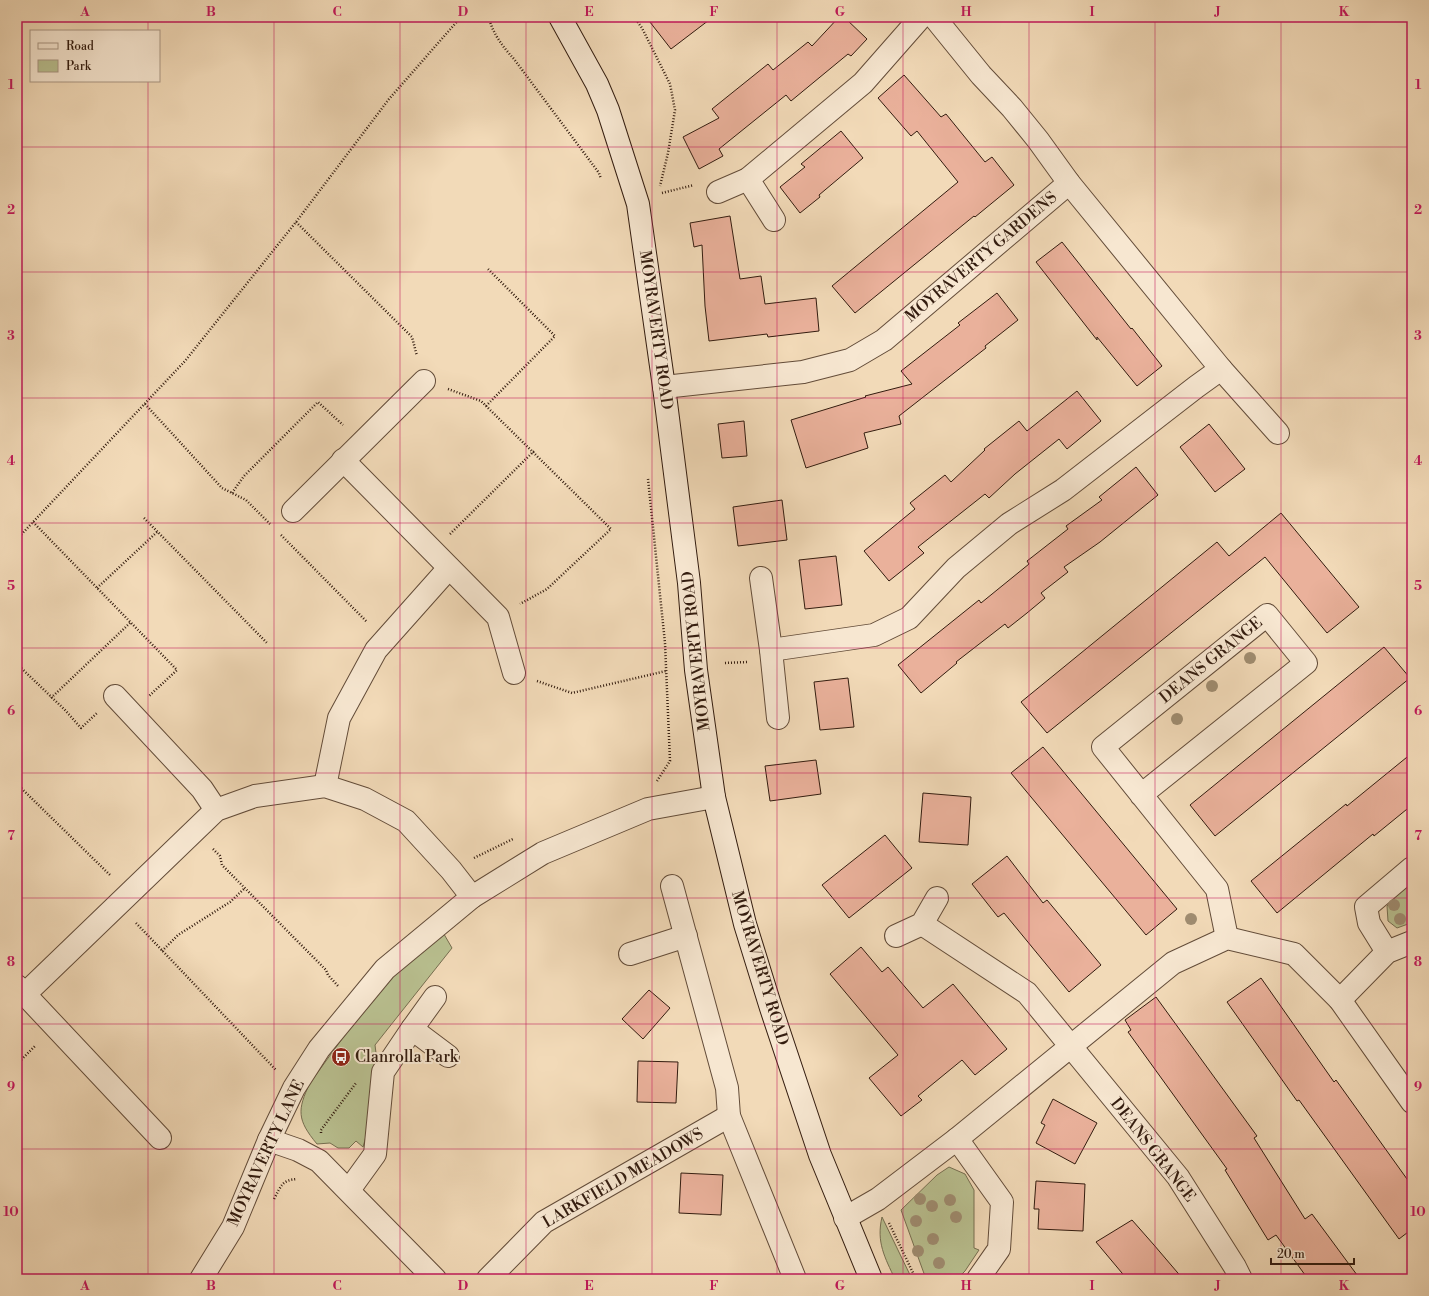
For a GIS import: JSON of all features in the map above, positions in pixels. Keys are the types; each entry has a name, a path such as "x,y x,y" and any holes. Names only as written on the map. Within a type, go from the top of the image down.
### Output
{"street":[{"name":"MOYRAVERTY ROAD","path":"560,17 597,84 638,204 664,388 689,583 696,670 714,798 745,924 771,1008 820,1155 871,1279"},
{"path":"718,192 748,179 863,83 921,17"},
{"path":"934,17 981,75 1012,108 1038,140 1069,183"},
{"path":"748,179 774,220"},
{"name":"MOYRAVERTY GARDENS","path":"664,388 803,372 850,360 884,340 1069,183 1221,368 1278,433"},
{"path":"771,650 874,635 910,618 956,568 1009,524 1063,490 1221,368"},
{"path":"293,511 424,381"},
{"path":"343,460 498,617 514,673"},
{"path":"325,786 339,718 376,650 449,568"},
{"path":"761,578 771,650 778,718"},
{"name":"DEANS GRANGE","path":"1141,795 1306,663 1267,615 1102,747 1217,889 1227,938"},
{"path":"115,696 202,788 216,810"},
{"path":"160,1138 21,990 123,899 216,810 255,796 325,786 365,799 406,821 472,897"},
{"name":"MOYRAVERTY LANE","path":"201,1279 233,1227 269,1140 294,1088 319,1050 385,970 472,897 543,853 648,809 714,798"},
{"path":"1387,952 1369,923 1366,907 1412,868"},
{"path":"672,886 727,1088 729,1116 794,1279"},
{"path":"896,936 922,924 937,898"},
{"name":"DEANS GRANGE","path":"922,924 1027,993 1178,1177 1236,1267 1241,1279"},
{"path":"630,954 686,936"},
{"path":"845,1218 878,1198 957,1139 1173,963 1227,938 1294,954 1340,1000 1412,1102"},
{"path":"1340,1000 1387,952 1412,942"},
{"path":"349,1190 375,1154 383,1072 435,997"},
{"path":"412,1029 448,1056"},
{"name":"LARKFIELD MEADOWS","path":"488,1279 544,1222 729,1116"},
{"path":"957,1139 1002,1202 999,1249 978,1279"},
{"path":"269,1140 298,1150 319,1161 435,1279"}],"path":[{"path":"17,539 185,361 296,222 389,99 461,17"},
{"path":"489,17 490,23 502,45 599,173 602,180"},
{"path":"634,17 642,28 670,84 674,104 668,154 660,187"},
{"path":"296,222 412,337 424,381 481,401 612,528 547,589 498,617"},
{"path":"486,406 555,336 488,269"},
{"path":"232,493 244,476 318,402 361,443"},
{"path":"145,404 222,488 246,500 271,525"},
{"path":"433,551 534,451"},
{"path":"648,477 665,643 670,761 657,780 650,784"},
{"path":"144,518 267,643"},
{"path":"33,522 177,670 131,712"},
{"path":"276,530 384,640"},
{"path":"97,588 157,532"},
{"path":"51,698 131,622"},
{"path":"17,664 65,710 81,728 115,696"},
{"path":"514,673 572,693 666,671"},
{"path":"17,784 123,899 162,951 294,1088"},
{"path":"194,830 220,856 222,865 326,970"},
{"path":"450,870 514,839"},
{"path":"162,951 178,935 230,902 245,888"},
{"path":"319,1161 321,1130 358,1080"},
{"path":"272,1204 283,1183 288,1180 301,1179"},
{"path":"878,1198 916,1279"}],"green space":[{"path":"1412,882 1412,922 1397,928 1388,921 1387,906 1404,887"},
{"path":"441,929 452,948 375,1045 377,1061 367,1133 363,1147 356,1141 349,1148 338,1148 330,1143 317,1144 310,1136 301,1115 301,1108 310,1083 373,996 393,973"},
{"path":"949,1167 965,1174 974,1190 974,1248 979,1250 965,1271 957,1279 926,1279 901,1210 937,1175"},
{"path":"882,1217 912,1279 895,1279 882,1250 880,1226"}],"building":[{"path":"646,17 713,17 671,49"},
{"path":"839,17 844,17 867,39 851,56 848,54 791,101 786,95 719,149 723,156 699,169 683,137 719,118 712,109 768,64 773,70 808,42 812,46"},
{"path":"904,75 941,117 946,114 985,162 992,157 1014,185 855,313 832,286 958,182 917,131 911,136 878,98"},
{"path":"841,131 863,158 800,213 780,187 805,167 801,164"},
{"path":"730,216 740,279 761,276 765,304 816,298 819,331 768,337 767,334 709,341 705,306 702,245 694,247 690,223"},
{"path":"1062,242 1162,366 1137,386 1097,337 1097,340 1036,262"},
{"path":"997,293 1018,320 985,346 986,348 899,416 901,424 864,433 868,448 806,468 791,420 866,397 865,396 912,384 901,371 960,325 958,323"},
{"path":"1077,391 1101,421 1067,449 1059,439 1015,474 989,498 985,494 918,547 924,553 889,581 864,551 915,509 910,503 945,475 951,482 985,450 984,449 1019,421 1027,431"},
{"path":"744,421 747,456 722,458 718,424"},
{"path":"1209,424 1245,469 1215,492 1180,447"},
{"path":"1136,467 1158,495 1100,542 1064,567 1068,572 1041,593 1045,598 1008,628 1005,624 956,662 957,663 921,693 898,665 979,600 981,603 1029,564 1027,561 1068,529 1066,526 1102,500 1099,497"},
{"path":"782,500 787,540 738,546 733,507"},
{"path":"1281,513 1359,607 1327,633 1265,557 1047,733 1021,702 1217,542 1229,556"},
{"path":"836,556 842,605 805,609 799,560"},
{"path":"1384,647 1410,678 1215,836 1190,805"},
{"path":"848,678 854,727 820,730 814,682"},
{"path":"1043,747 1177,909 1146,935 1011,773"},
{"path":"1412,753 1412,805 1374,836 1373,834 1277,913 1251,881"},
{"path":"816,760 821,794 770,801 765,766"},
{"path":"923,793 971,797 968,845 919,842"},
{"path":"885,835 912,868 849,918 822,885"},
{"path":"1007,856 1043,903 1047,900 1101,965 1069,992 1004,913 998,917 972,884"},
{"path":"861,947 882,972 888,967 923,1008 953,984 1007,1049 975,1075 962,1060 918,1096 922,1100 901,1116 869,1078 898,1055 830,974"},
{"path":"1261,978 1334,1082 1336,1080 1412,1186 1412,1229 1399,1239 1299,1100 1297,1101 1227,1002"},
{"path":"649,990 670,1008 643,1039 622,1019"},
{"path":"1156,997 1257,1136 1254,1138 1305,1219 1312,1214 1360,1279 1308,1279 1276,1235 1268,1240 1225,1170 1227,1169 1128,1032 1131,1030 1125,1020"},
{"path":"638,1061 678,1062 676,1103 637,1102"},
{"path":"1053,1099 1097,1123 1075,1164 1036,1143 1045,1125 1041,1123"},
{"path":"681,1173 723,1175 721,1215 679,1213"},
{"path":"1036,1181 1085,1184 1083,1231 1038,1229 1039,1209 1034,1209"},
{"path":"1132,1220 1183,1279 1127,1279 1096,1242"}],"place":[{"name":"Clanrolla Park","path":"341,1057"}]}
